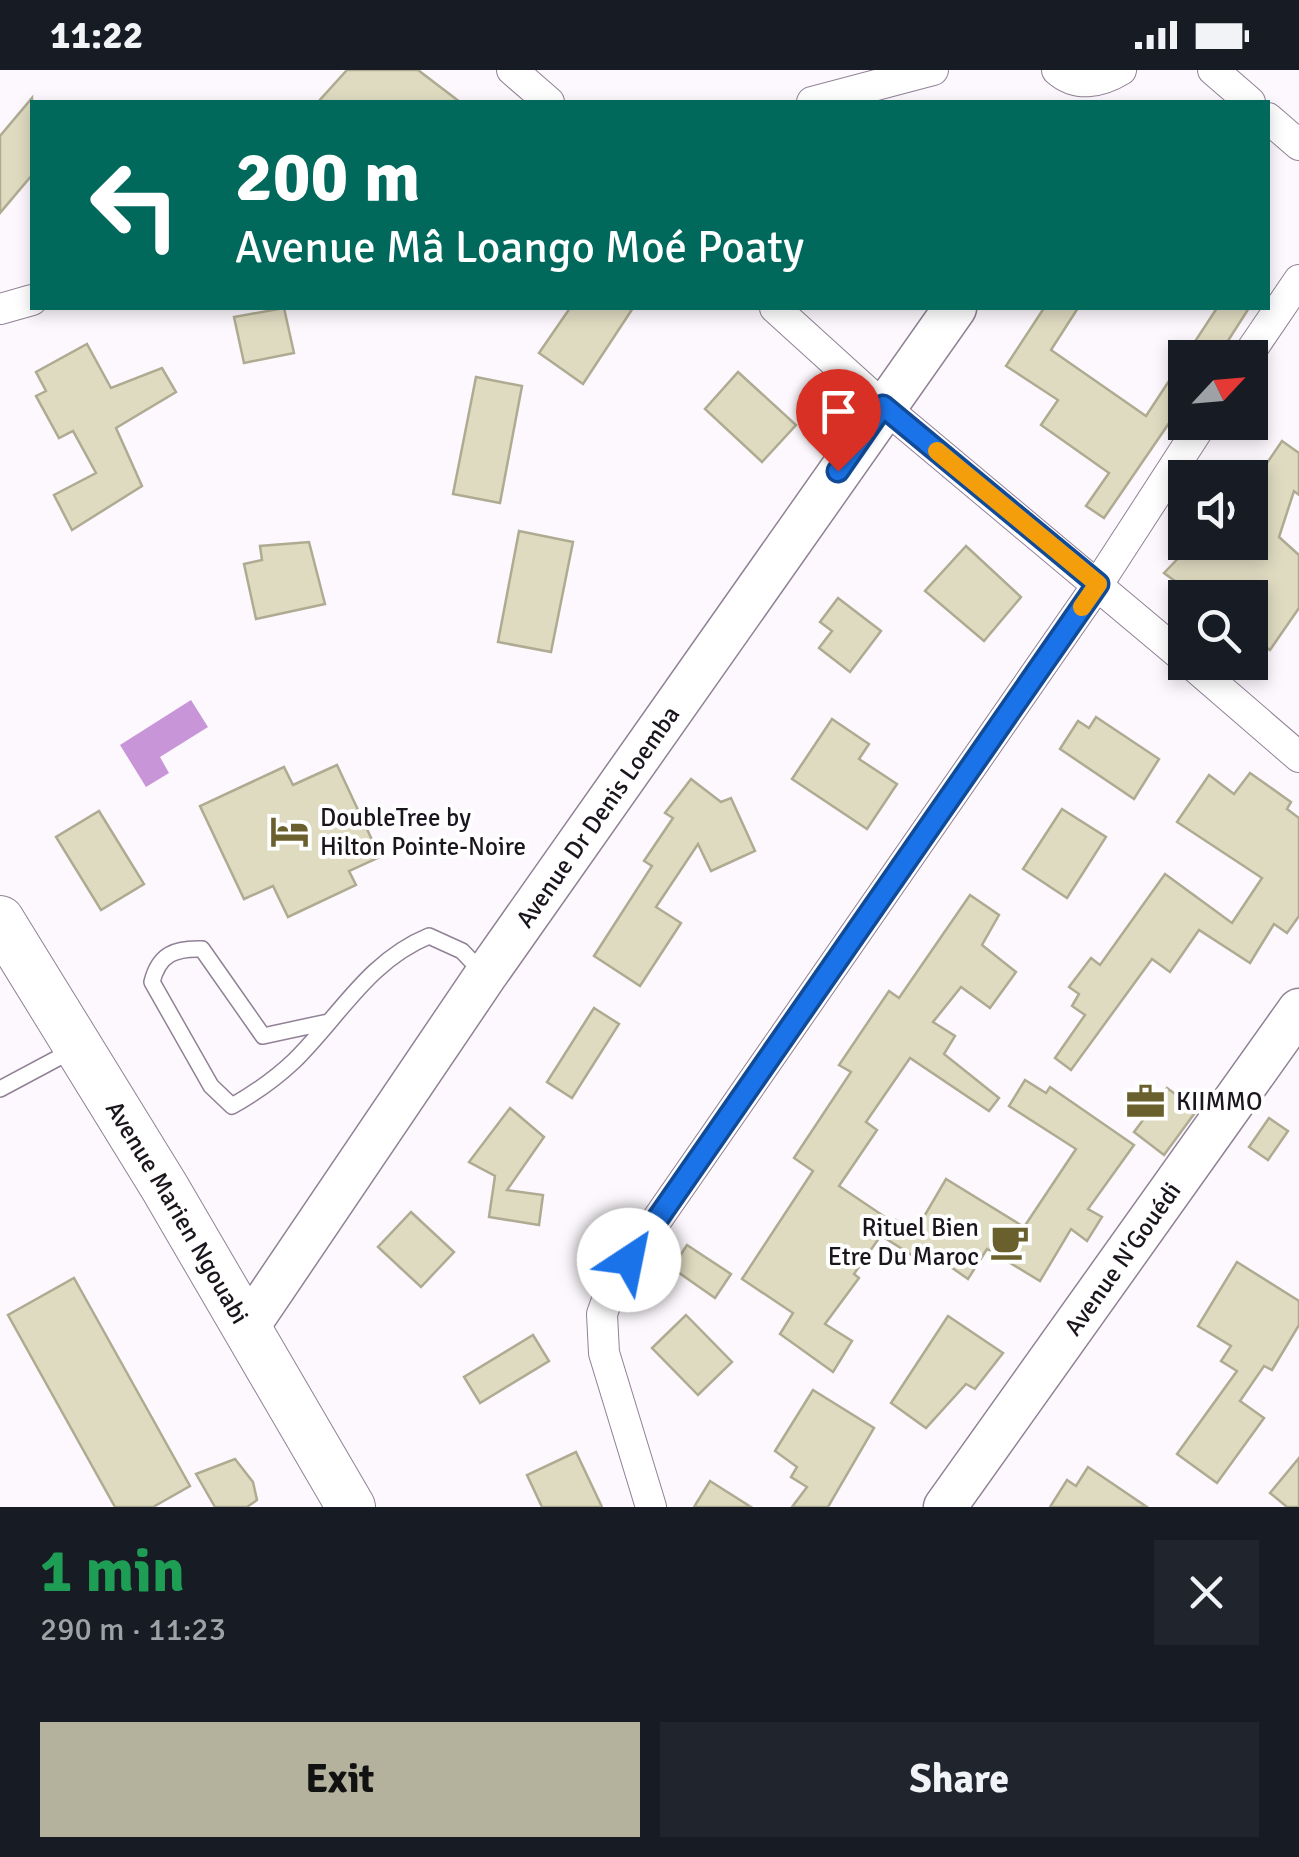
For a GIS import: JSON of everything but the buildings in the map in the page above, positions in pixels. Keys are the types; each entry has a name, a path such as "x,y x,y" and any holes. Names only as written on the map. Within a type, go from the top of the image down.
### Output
{"main road":[{"name":"Avenue Marien Ngouabi","path":"0,920 247,1328 350,1507"}],"street":[{"path":"512,70 547,100"},
{"path":"820,100 933,70"},
{"path":"1213,70 1248,100"},
{"path":"1064,83 1106,84"},
{"path":"1270,120 1299,145"},
{"path":"1258,340 1299,280"},
{"path":"0,309 30,301"},
{"path":"777,310 883,406 1168,645"},
{"name":"Avenue Dr Denis Loemba","path":"247,1328 486,976 954,310"},
{"path":"650,1507 604,1353 602,1314 613,1283 1098,584 1191,440"},
{"path":"1209,680 1299,757"},
{"name":"Avenue N'Gouédi","path":"944,1507 1299,1010"}],"lane":[{"path":"328,1022 264,1036 202,950 184,948 166,954 156,965 152,982 212,1086 232,1106 267,1085 328,1022 364,980 406,945 429,936 462,951 486,976"},
{"path":"0,1088 76,1048"}],"shaded area":[{"path":"191,700 208,727 160,757 169,773 146,787 120,745"}],"slow traffic":[{"path":"937,451 1098,584 1082,607"}],"place":[{"name":"DoubleTree by Hilton Pointe-Noire","path":"290,831"},
{"name":"KIIMMO","path":"1146,1101"},
{"name":"Rituel Bien Etre Du Maroc","path":"1009,1241"}],"route":[{"path":"629,1260 1098,584 883,406 838,471"}]}
